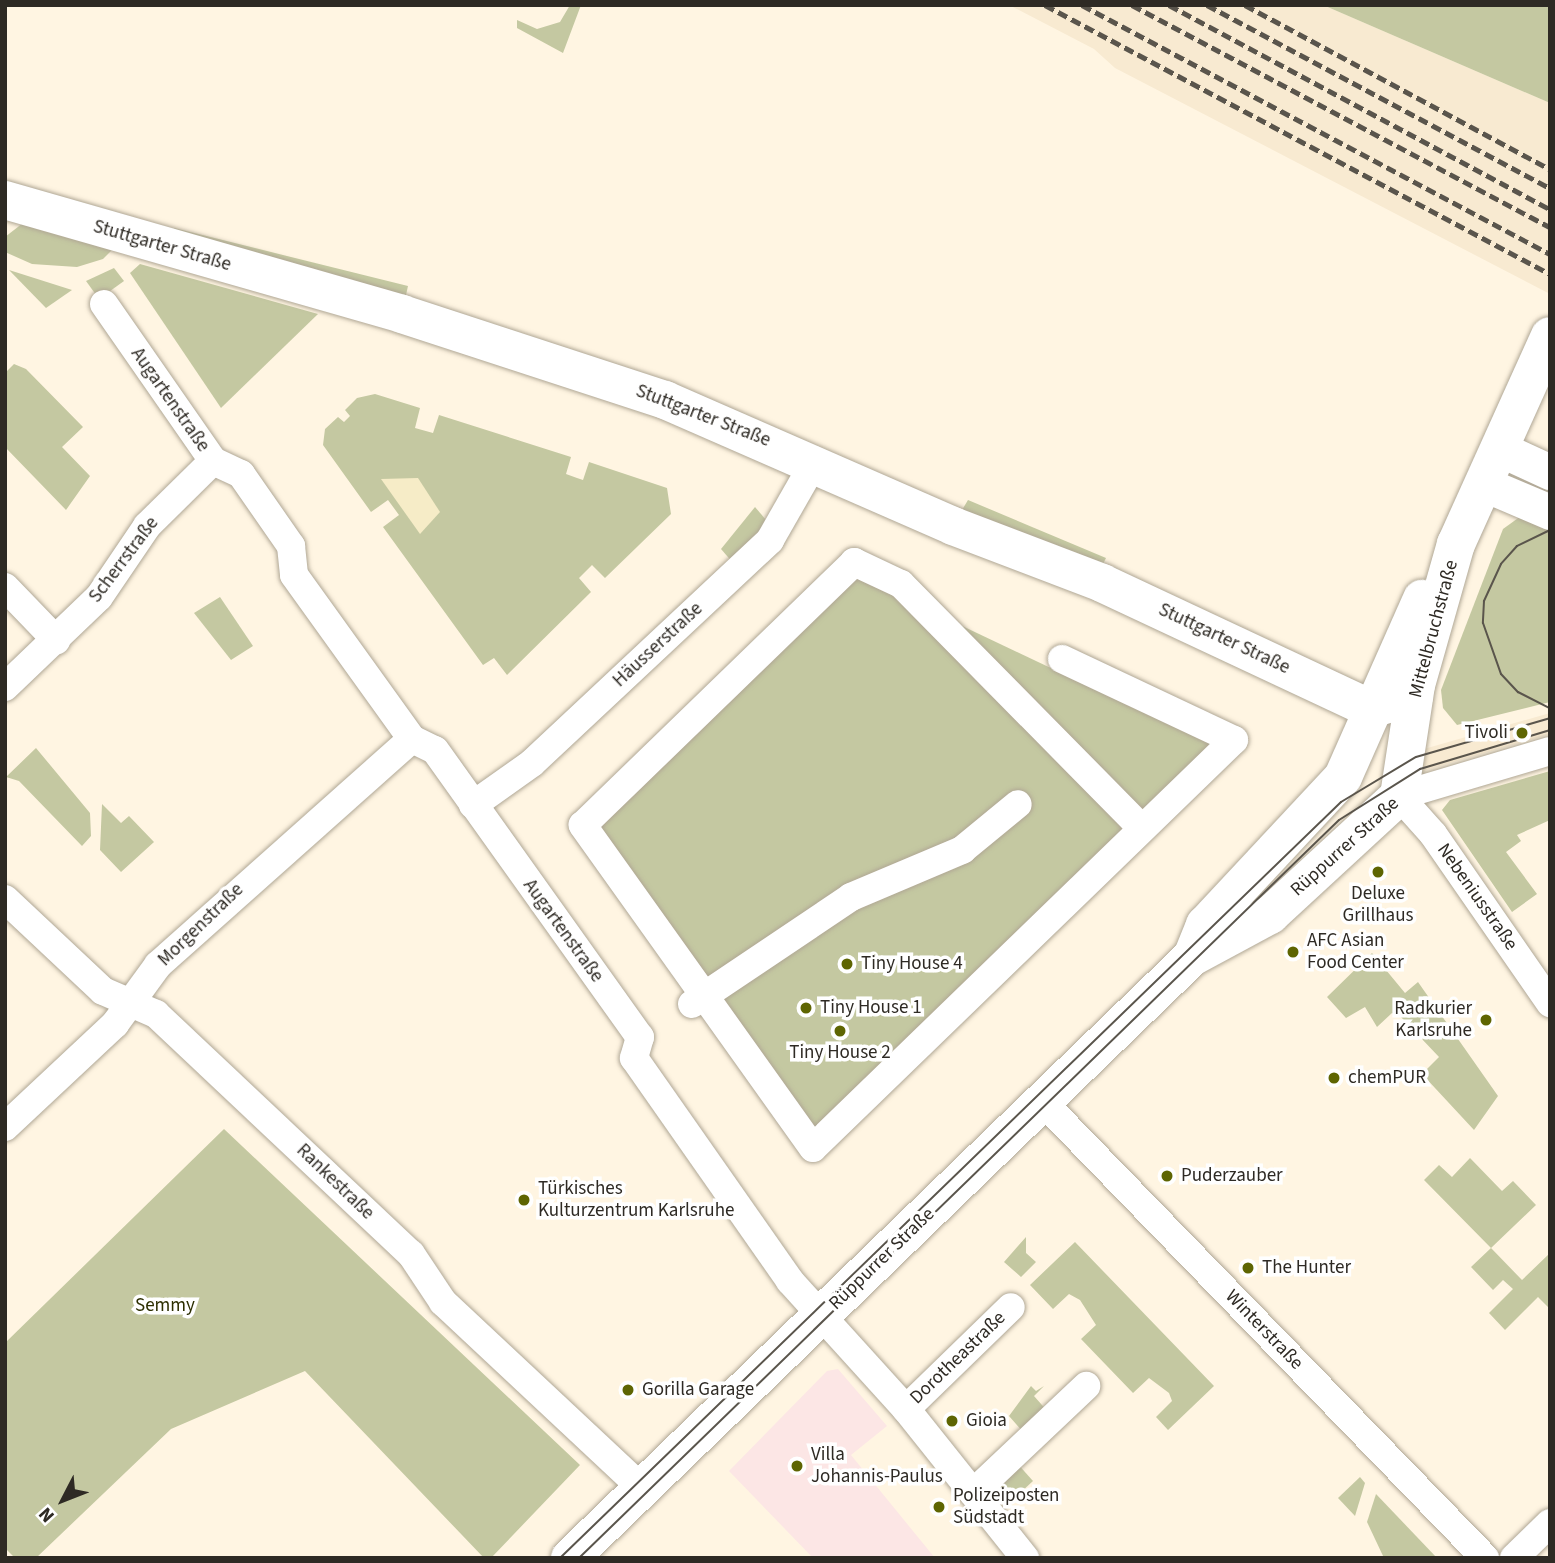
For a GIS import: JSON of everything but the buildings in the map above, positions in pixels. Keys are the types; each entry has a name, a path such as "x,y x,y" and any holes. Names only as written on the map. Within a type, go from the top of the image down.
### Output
{"main road":[{"name":"Stuttgarter Straße","path":"10,209 535,356 815,461 953,526 1102,583 1371,709"},
{"name":"Mittelbruchstraße","path":"1371,709 1423,596 1456,544 1550,337"},
{"name":"Mittelbruchstraße","path":"1399,796 1414,696 1456,544"},
{"path":"1399,796 1371,709 1414,696"},
{"name":"Rüppurrer Straße","path":"1192,957 1205,925 1343,777 1371,709"},
{"name":"Rüppurrer Straße","path":"570,1558 644,1490 1192,957 1270,915 1399,796"}],"street":[{"name":"Augartenstraße","path":"104,304 213,461 241,474 291,546 295,575 412,739 435,750 640,1037 634,1058 790,1281 906,1409 1025,1558"},
{"path":"1500,449 1550,472"},
{"name":"Scherrstraße","path":"5,687 99,597 147,526 213,461"},
{"name":"Häusserstraße","path":"473,805 532,763 770,540 815,461"},
{"path":"1484,484 1550,512"},
{"path":"1062,659 1234,740 813,1148 698,1000 583,825 854,562 901,584 1142,828"},
{"path":"5,587 56,640"},
{"name":"Morgenstraße","path":"5,1127 131,1002 158,965 261,867 286,854 412,739"},
{"name":"Rüppurrer Straße","path":"1399,796 1550,751"},
{"name":"Nebeniusstraße","path":"1399,796 1433,834 1550,1003"},
{"path":"698,1000 863,890 962,850 1018,804"},
{"name":"Rankestraße","path":"5,899 103,990 156,1014 253,1103 411,1254 443,1302 644,1490"},
{"name":"Winterstraße","path":"1043,1102 1485,1558"},
{"name":"Dorotheastraße","path":"906,1409 1011,1307"},
{"path":"973,1493 1086,1386"},
{"path":"1514,1558 1550,1523"}],"shaded area":[{"path":"1009,5 1323,5 1550,103 1550,294 1115,68 1094,49"},
{"path":"1550,713 1550,734 1419,772 1424,749"},
{"name":"Villa Johannis-Paulus","path":"838,1369 887,1426 851,1455 935,1558 813,1558 729,1471 827,1371"}],"green space":[{"path":"570,5 581,5 563,53 517,28 517,20 537,29 560,22"},
{"path":"1323,5 1550,5 1550,103"},
{"path":"23,223 117,245 103,259 77,267 32,264 5,252 5,237"},
{"path":"174,228 408,286 404,304 172,236"},
{"path":"140,264 318,314 221,408 130,273"},
{"path":"114,268 124,281 99,299 86,281"},
{"path":"9,270 72,290 46,308"},
{"path":"14,364 26,369 83,427 62,447 90,476 66,510 5,447 5,373"},
{"path":"375,394 420,408 415,428 433,433 439,415 571,457 566,474 583,480 589,462 667,488 671,514 605,578 592,565 579,578 591,592 507,675 494,658 483,665 383,527 399,515 388,500 371,512 323,445 325,429 338,417 344,422 350,416 345,410 357,398"},
{"path":"968,500 1106,558 1103,564 959,515"},
{"path":"755,507 772,527 734,564 721,549"},
{"path":"1521,516 1550,529 1550,702 1457,725 1443,708 1441,690 1503,529"},
{"path":"859,577 1211,744 817,1127 808,1127 603,842 601,820 844,582"},
{"path":"220,597 253,646 231,660 194,613"},
{"path":"36,748 90,813 91,836 82,846 19,781 6,777"},
{"path":"1550,771 1550,820 1517,835 1521,841 1506,852 1537,894 1512,912 1442,810 1450,800"},
{"path":"102,804 121,823 129,816 154,842 121,872 100,850"},
{"path":"1372,953 1405,993 1418,982 1498,1096 1474,1130 1422,1074 1439,1057 1401,1017 1392,1013 1377,1027 1365,1007 1346,1018 1327,997"},
{"name":"Semmy","path":"224,1129 580,1465 491,1558 484,1558 305,1371 171,1429 36,1558 15,1558 5,1548 5,1343"},
{"path":"1470,1158 1502,1191 1513,1181 1536,1205 1491,1248 1424,1180 1439,1165 1452,1177"},
{"path":"1026,1237 1026,1253 1036,1262 1021,1277 1004,1262"},
{"path":"1075,1242 1214,1386 1168,1430 1156,1417 1172,1401 1169,1393 1149,1378 1133,1393 1081,1339 1096,1325 1080,1300 1069,1294 1053,1309 1030,1285"},
{"path":"1491,1248 1522,1280 1550,1253 1550,1309 1538,1297 1505,1330 1489,1313 1513,1289 1503,1280 1493,1290 1471,1267"},
{"path":"1031,1386 1036,1391 1044,1386 1034,1396 1049,1413 1025,1434 1009,1416"},
{"path":"1016,1462 1033,1481 1005,1507 988,1487"},
{"path":"1360,1477 1365,1483 1355,1516 1338,1498"},
{"path":"1376,1494 1437,1558 1384,1558 1367,1522"}],"sand":[{"path":"418,478 440,512 420,534 381,479"}],"tram line":[{"path":"1550,530 1517,546 1501,564 1484,601 1483,623 1501,674 1518,692 1550,708"},
{"path":"560,1558 1341,802 1416,757 1550,718"},
{"path":"579,1558 1339,820 1420,769 1550,730"}],"railway":[{"path":"1045,5 1550,274"},
{"path":"1082,5 1550,254"},
{"path":"1132,5 1550,227"},
{"path":"1169,5 1550,209"},
{"path":"1207,5 1550,188"},
{"path":"1245,5 1550,169"}],"place":[{"name":"Tivoli","path":"1522,733"},
{"name":"Deluxe Grillhaus","path":"1378,872"},
{"name":"AFC Asian Food Center","path":"1293,952"},
{"name":"Tiny House 4","path":"847,964"},
{"name":"Tiny House 1","path":"806,1008"},
{"name":"Radkurier Karlsruhe","path":"1486,1020"},
{"name":"Tiny House 2","path":"840,1031"},
{"name":"chemPUR","path":"1334,1078"},
{"name":"Puderzauber","path":"1167,1176"},
{"name":"Türkisches Kulturzentrum Karlsruhe","path":"524,1200"},
{"name":"The Hunter","path":"1248,1268"},
{"name":"Gorilla Garage","path":"628,1390"},
{"name":"Gioia","path":"952,1421"},
{"name":"Villa Johannis-Paulus","path":"797,1466"},
{"name":"Polizeiposten Südstadt","path":"939,1507"}]}
